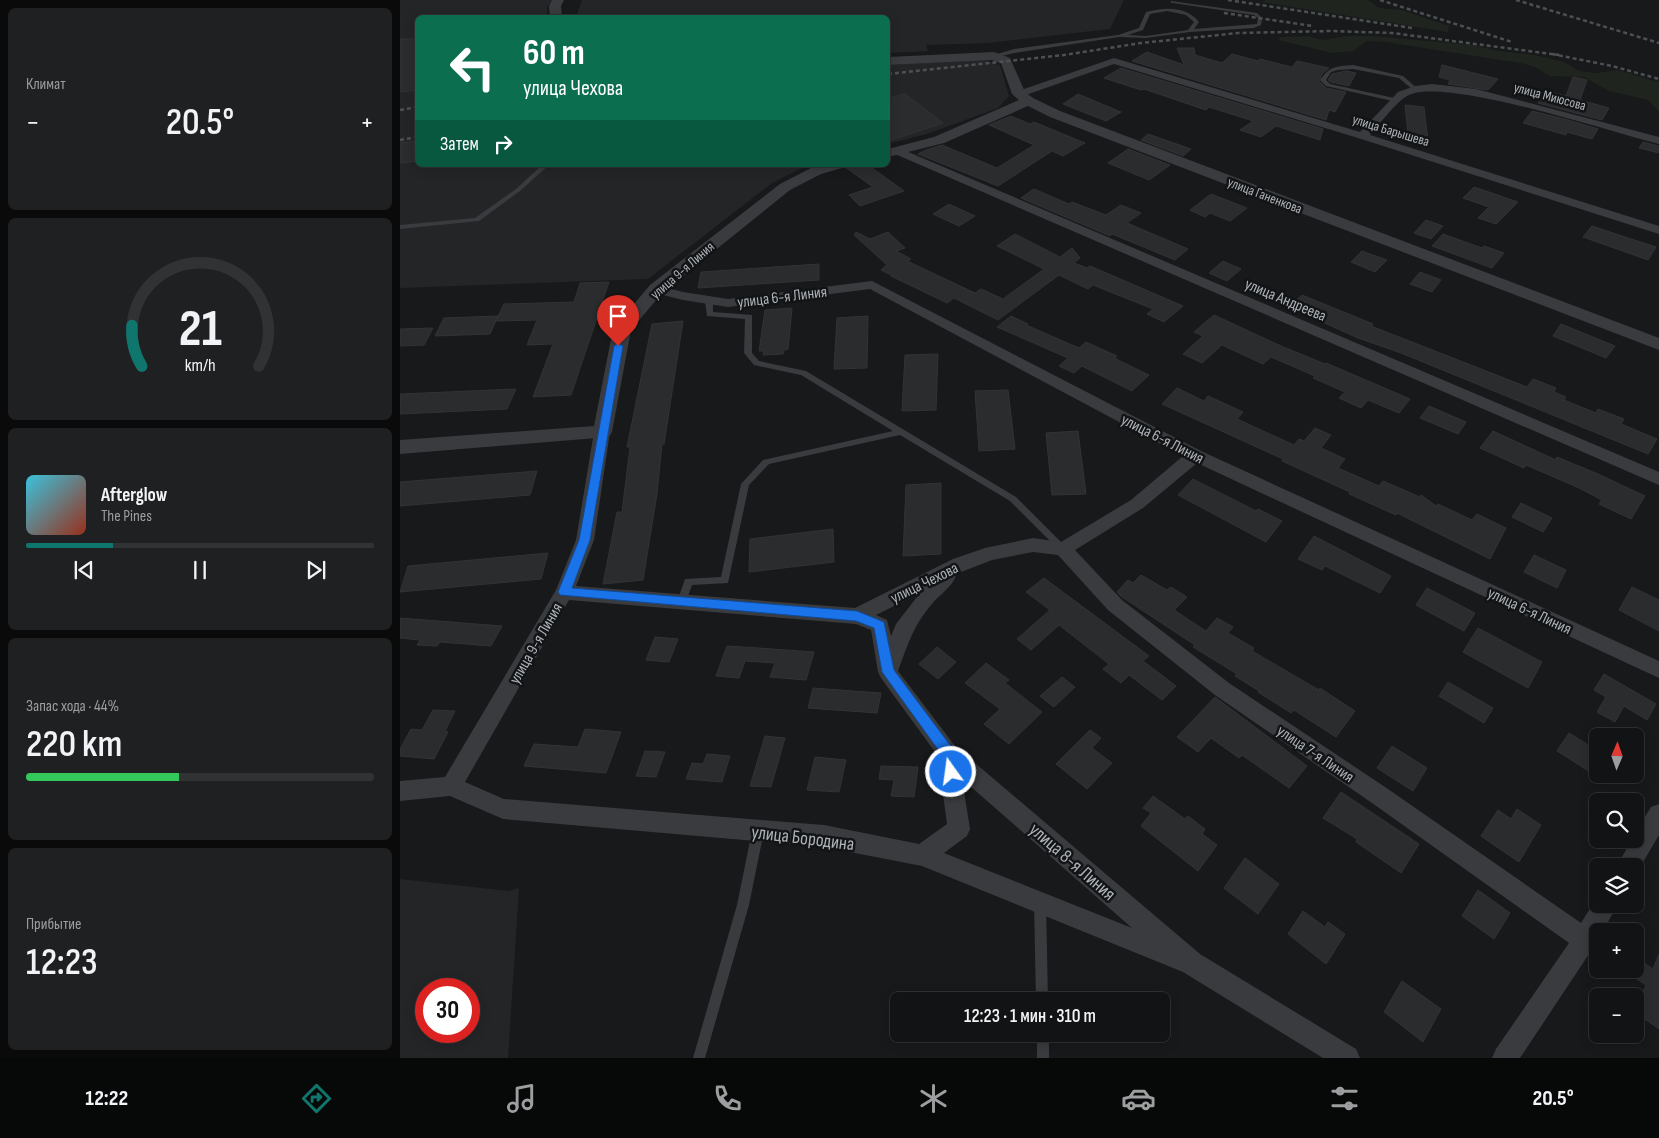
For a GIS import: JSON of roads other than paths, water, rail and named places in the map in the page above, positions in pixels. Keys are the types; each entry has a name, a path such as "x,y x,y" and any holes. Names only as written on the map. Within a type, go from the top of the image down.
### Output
{"street":[{"path":"556,15 555,6 558,0"},
{"path":"890,61 994,56 1006,61 1024,98 939,140 893,152"},
{"name":"улица Барышева","path":"1024,98 1114,61 1362,136 1659,230"},
{"name":"улица Миюсова","path":"1415,89 1432,87 1476,92 1659,141"},
{"path":"1362,136 1402,94 1415,89"},
{"name":"улица Ганенкова","path":"1024,98 1055,114 1152,152 1659,344"},
{"name":"улица Андреева","path":"893,152 1659,479"},
{"name":"улица 9-я Линия","path":"451,786 564,592 585,540 602,432 622,329 656,290 688,262 785,187 816,171 830,167"},
{"name":"улица 6-я Линия","path":"656,290 728,303 872,285 1195,455 1659,670"},
{"path":"400,447 602,432"},
{"path":"1063,549 1137,504 1195,455"},
{"name":"улица Чехова","path":"857,616 959,564 991,553 1033,545 1063,549"},
{"name":"улица 7-я Линия","path":"1063,549 1115,605 1222,689 1380,796 1584,940"},
{"path":"888,672 903,630 925,599 959,564"},
{"path":"564,592 857,616"},
{"name":"улица 8-я Линия","path":"857,616 880,625 888,672 948,753 1191,963 1347,1058"},
{"path":"922,855 959,829 948,753"},
{"name":"улица Бородина","path":"400,791 451,786 503,809 824,836 922,855 1191,963"},
{"path":"1633,858 1659,814"},
{"path":"1505,1058 1600,913"}],"lane":[{"path":"1119,36 1146,37 1254,27 1259,24 1259,16 1255,14 1173,2"},
{"path":"1188,14 1199,6"},
{"path":"994,56 1014,51 1119,36 1141,29 1148,13 1163,10 1188,14 1193,17 1197,22 1190,32"},
{"path":"1397,100 1328,85 1323,80 1329,71 1337,68 1354,67 1401,77 1415,89"},
{"path":"400,227 477,220 518,190 544,167"},
{"path":"709,301 710,314 749,317 748,353 757,363 803,373 1013,499 1063,549"},
{"path":"682,602 688,582 726,580 745,484 766,462 900,432"},
{"path":"699,1058 743,904 758,831"},
{"path":"1040,902 1042,992"},
{"path":"1043,1042 1043,1058"}],"railway":[{"path":"1228,0 1412,28"},
{"path":"1380,0 1512,42"},
{"path":"1516,0 1659,43"},
{"path":"1224,13 1313,26"},
{"path":"890,74 1064,55 1141,43 1238,33 1330,31 1392,33 1553,54"},
{"path":"1553,54 1559,55"},
{"path":"1553,54 1612,66 1659,79"},
{"path":"400,110 415,108"},
{"path":"400,140 415,138"}]}
